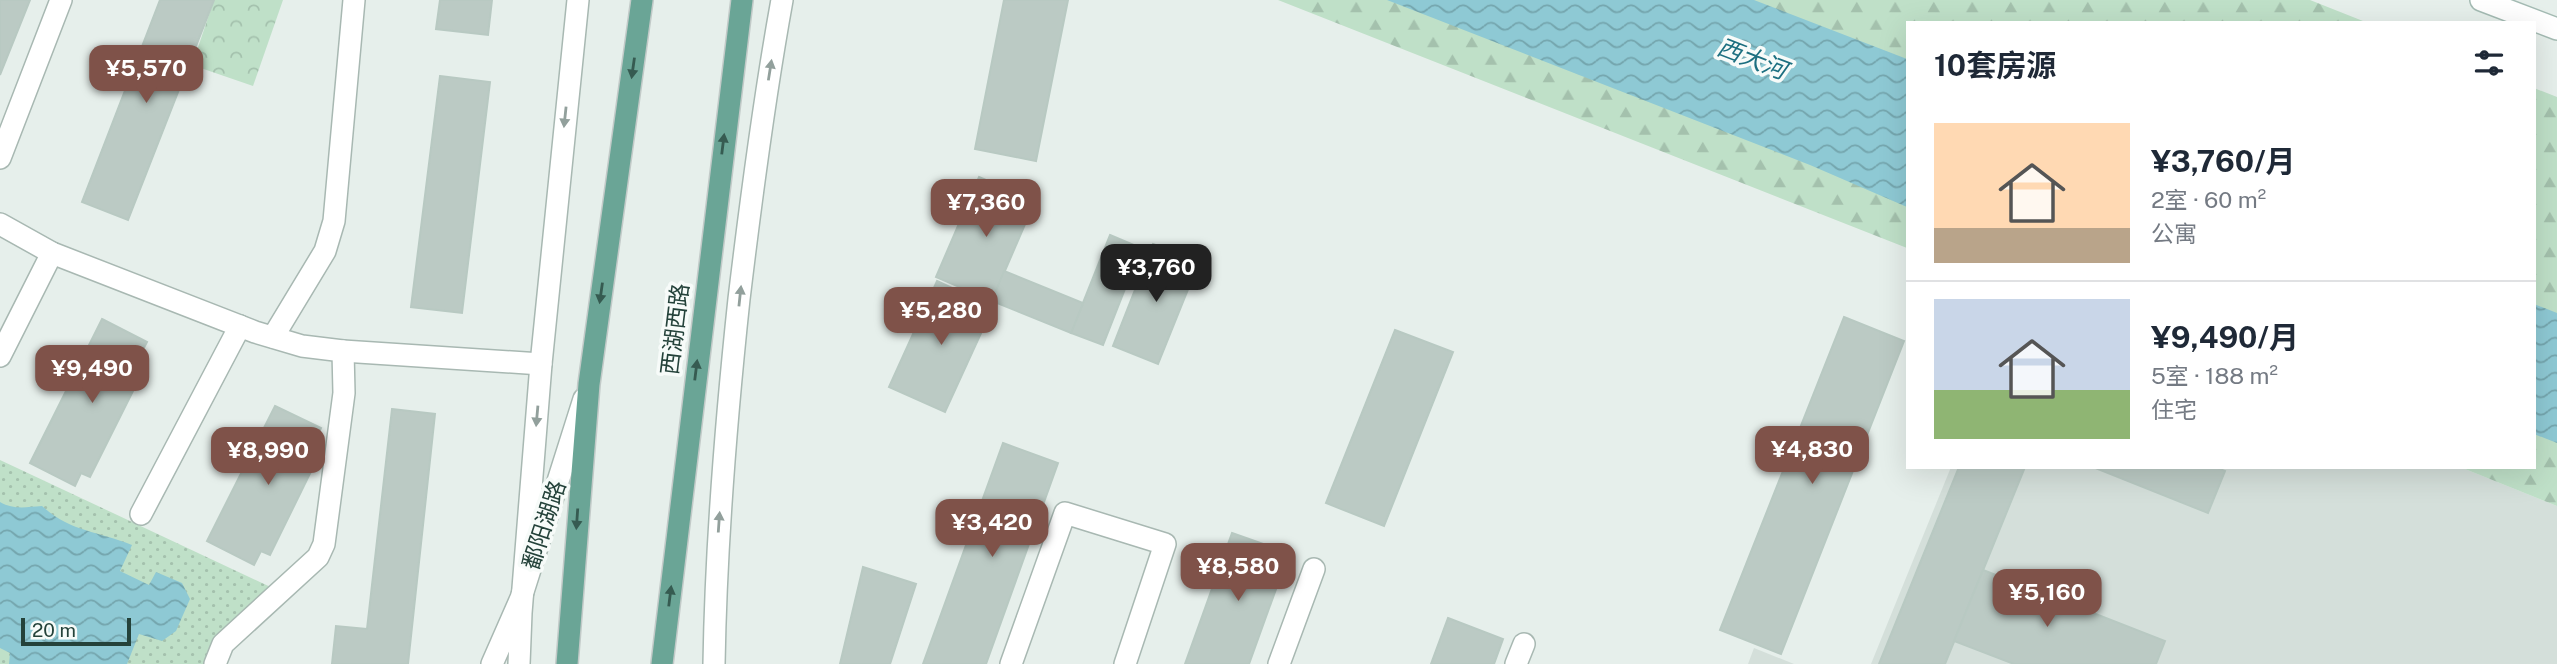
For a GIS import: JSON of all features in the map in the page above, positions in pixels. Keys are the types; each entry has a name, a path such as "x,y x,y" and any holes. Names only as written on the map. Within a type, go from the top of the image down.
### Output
{"main road":[{"path":"567,664 589,384 642,0"},
{"name":"西湖西路","path":"662,664 742,0"}],"street":[{"path":"0,158 61,0"},
{"path":"273,337 325,251 334,221 354,0"},
{"path":"519,664 541,364 578,0"},
{"path":"714,664 715,576 724,433 753,178 782,0"},
{"path":"2481,0 2557,29"},
{"path":"0,224 52,253 240,326 302,346 541,364"},
{"path":"0,356 52,253"},
{"path":"141,514 240,326"},
{"path":"215,664 223,644 318,558 324,544 344,393 343,351"},
{"name":"鄱阳湖路","path":"492,664 523,592 589,384"},
{"path":"1011,664 1065,513 1165,544 1125,664"},
{"path":"1279,664 1314,569"}],"shaded area":[{"path":"1950,469 2465,469 2557,506 2557,664 1871,664"},
{"path":"1754,648 1794,664 1748,664"}],"green space":[{"path":"214,0 283,0 253,86 192,65"},
{"path":"1278,0 2310,0 2363,21 1906,21 1906,248"},
{"path":"2536,89 2557,97 2557,506 2465,469 2536,469"},
{"path":"0,460 277,590 217,664 0,664"}],"water":[{"name":"西大河","path":"1387,0 1754,0 1906,59 1906,207 1810,165"},
{"path":"2536,305 2557,313 2557,443 2536,435"},
{"path":"0,502 15,507 42,506 74,526 132,545 120,571 149,585 156,572 182,583 190,599 176,631 162,641 139,634 127,664 9,664 10,653 0,648"}],"building":[{"path":"0,0 30,0 0,75"},
{"path":"160,0 214,0 128,220 82,202"},
{"path":"440,0 492,0 488,35 436,29"},
{"path":"1004,0 1068,0 1036,161 975,149"},
{"path":"440,76 490,82 462,313 411,307"},
{"path":"979,177 1035,201 992,301 936,277"},
{"path":"1110,235 1141,248 1103,345 1071,333"},
{"path":"1153,244 1199,262 1158,364 1113,346"},
{"path":"1004,271 1083,303 1071,333 992,301"},
{"path":"937,281 993,307 945,412 889,387"},
{"path":"1844,317 1904,341 1781,654 1720,630"},
{"path":"102,319 147,342 137,361 146,365 90,477 81,473 75,486 30,463"},
{"path":"1395,330 1453,352 1384,526 1326,503"},
{"path":"275,406 321,428 314,443 323,447 270,555 261,551 254,565 207,541"},
{"path":"392,409 435,414 408,664 332,664 336,626 367,629"},
{"path":"1003,443 1058,463 986,664 923,664"},
{"path":"1958,469 2024,469 1945,664 1879,664"},
{"path":"2098,469 2225,471 2208,513"},
{"path":"1232,533 1289,553 1249,664 1185,664"},
{"path":"863,567 916,584 890,664 840,664"},
{"path":"1983,570 2165,641 2156,664 2014,664 1954,641"},
{"path":"1448,618 1503,639 1494,664 1431,664"}]}
